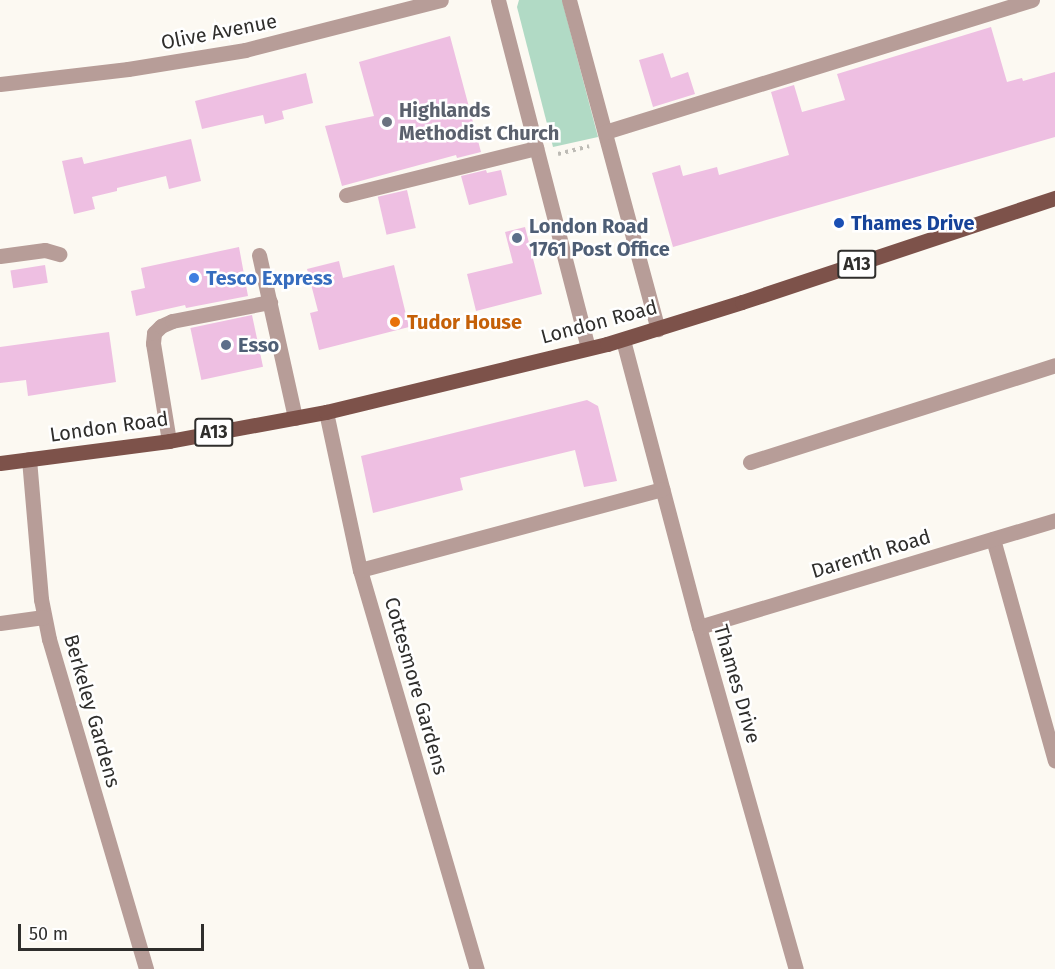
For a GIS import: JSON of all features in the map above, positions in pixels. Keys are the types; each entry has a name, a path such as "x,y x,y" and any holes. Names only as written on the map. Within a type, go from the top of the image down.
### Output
{"main road":[{"name":"London Road","path":"0,463 169,441 326,412 623,340 1055,198"}],"street":[{"name":"Olive Avenue","path":"0,84 128,69 235,52 441,0"},
{"path":"498,0 588,348"},
{"path":"569,0 658,329"},
{"path":"606,137 1032,0"},
{"path":"346,195 537,153"},
{"path":"0,255 45,250 59,254"},
{"path":"259,255 295,418"},
{"path":"169,441 153,343 154,333 161,326 172,321 270,302"},
{"name":"Thames Drive","path":"623,340 699,627 796,969"},
{"path":"750,462 1055,365"},
{"name":"Cottesmore Gardens","path":"326,412 360,570 477,969"},
{"name":"Berkeley Gardens","path":"28,459 44,617 146,969"},
{"path":"360,570 662,489"},
{"name":"Darenth Road","path":"699,627 1055,520"},
{"path":"993,539 1055,761"},
{"path":"0,623 44,617"}],"path":[{"path":"537,153 606,137"}],"green space":[{"path":"519,0 562,0 598,137 553,147 517,7"}],"building":[{"path":"991,27 1007,82 1022,78 1023,81 1055,72 1055,137 673,247 652,173 680,165 683,176 717,167 719,175 789,155 771,92 794,85 802,112 845,100 837,74"},
{"path":"450,36 481,152 457,158 456,155 342,186 325,126 374,116 359,62"},
{"path":"663,53 671,78 688,72 695,94 653,107 639,60"},
{"path":"306,73 313,103 282,111 284,119 265,124 263,115 202,129 195,101"},
{"path":"191,139 201,181 169,189 166,176 117,188 117,191 92,197 95,209 74,214 62,161 82,157 84,164"},
{"path":"486,170 487,173 501,170 507,195 469,205 461,176"},
{"path":"407,190 416,228 387,235 378,197"},
{"path":"525,227 542,294 476,311 467,274 513,263 505,232"},
{"name":"Tesco Express","path":"239,247 248,296 186,308 185,305 136,316 131,291 145,288 141,268"},
{"path":"339,261 343,278 394,265 409,327 319,350 310,313 318,311 307,269"},
{"path":"45,265 48,283 13,288 10,270"},
{"name":"Esso","path":"252,315 263,367 201,380 190,328"},
{"path":"109,332 116,382 28,396 26,380 0,383 0,347"},
{"path":"587,400 598,406 617,481 584,487 575,450 460,478 463,490 373,513 361,456"}],"place":[{"name":"Highlands Methodist Church","path":"387,122"},
{"name":"Thames Drive","path":"839,223"},
{"name":"London Road 1761 Post Office","path":"517,238"},
{"name":"Tesco Express","path":"194,278"},
{"name":"Tudor House","path":"395,322"},
{"name":"Esso","path":"226,345"}]}
